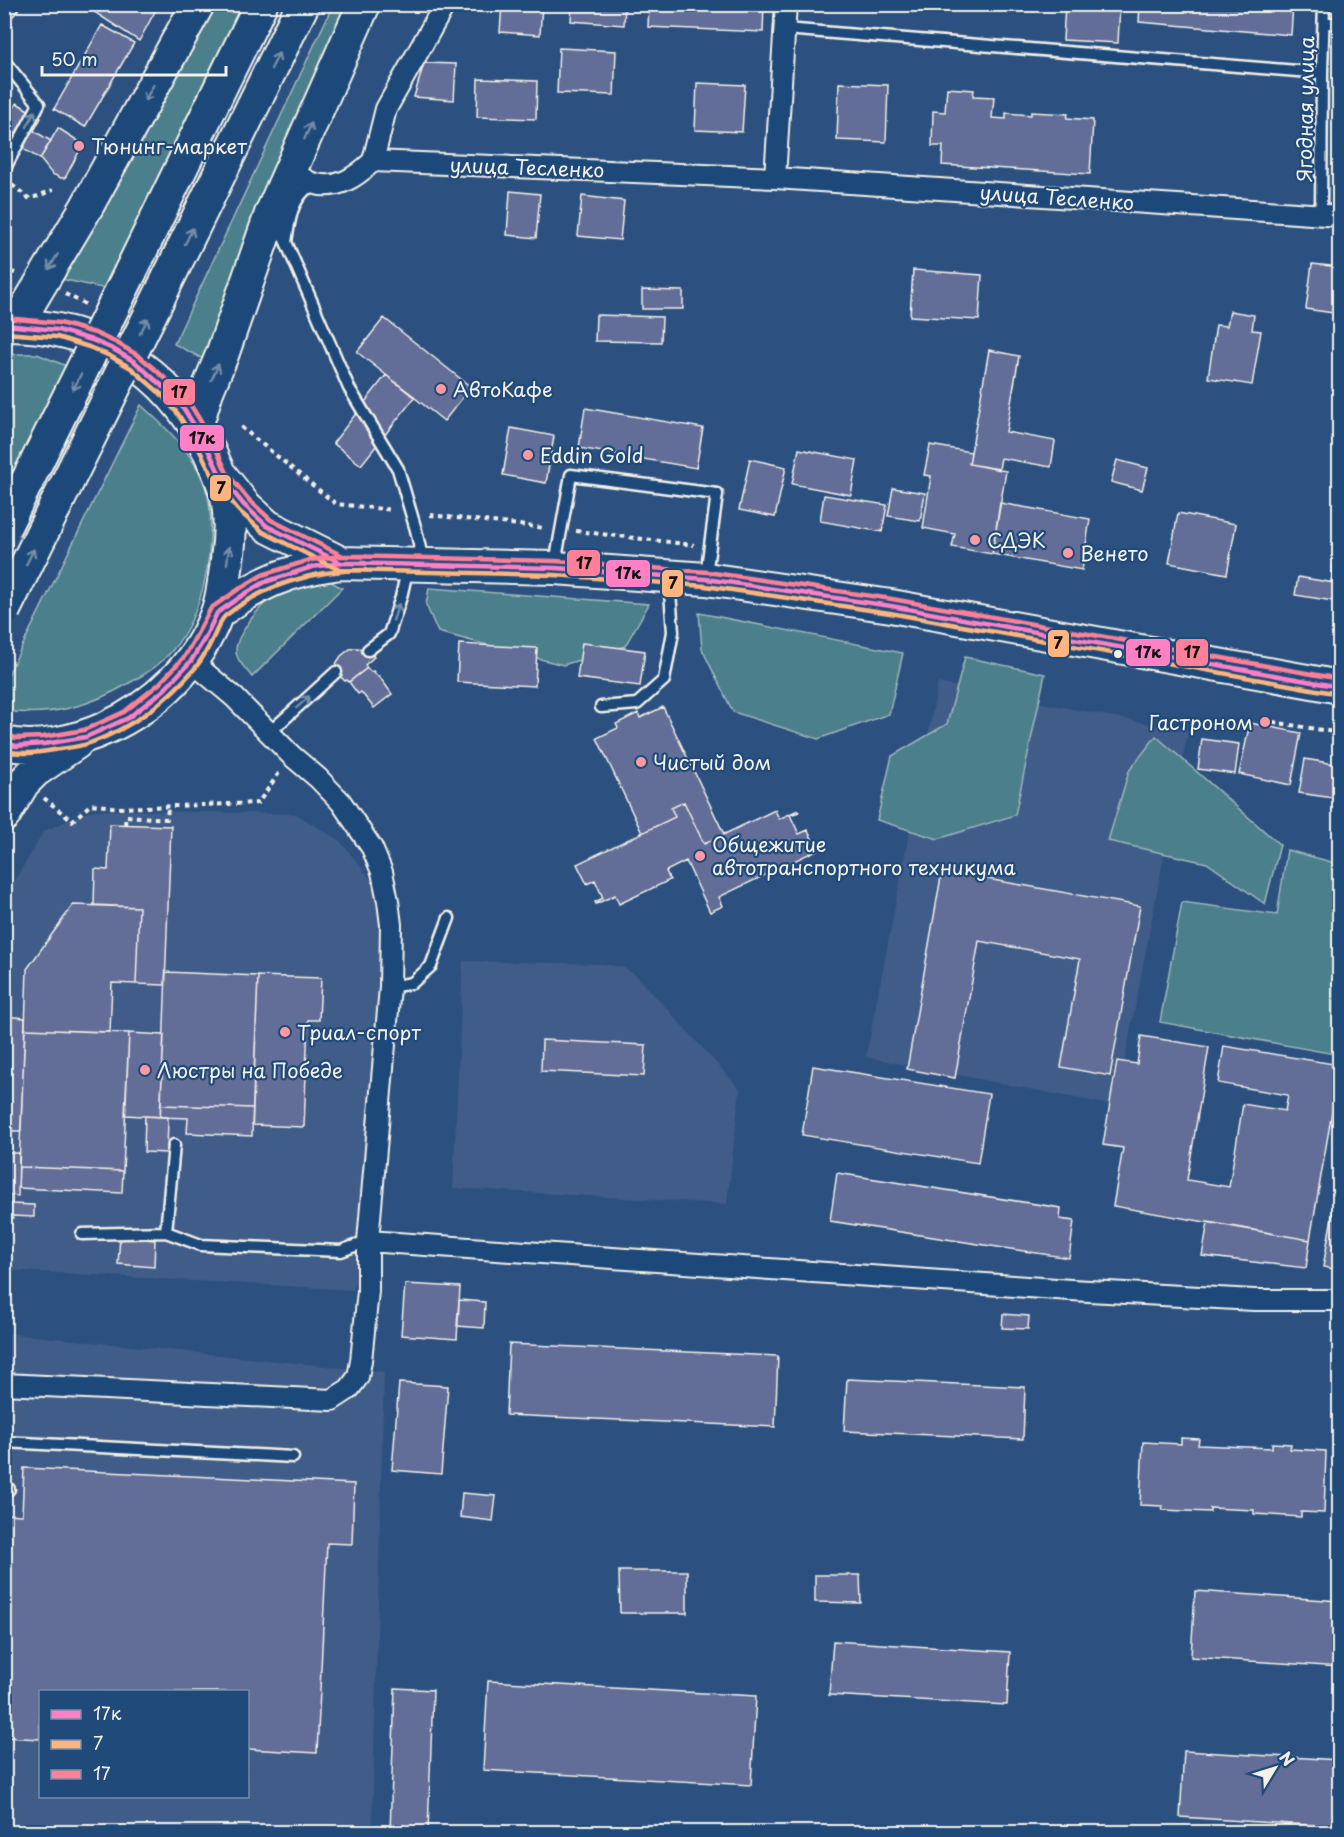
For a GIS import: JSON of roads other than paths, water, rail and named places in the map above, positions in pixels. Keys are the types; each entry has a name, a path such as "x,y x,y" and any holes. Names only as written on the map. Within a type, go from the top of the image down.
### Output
{"main road":[{"path":"4,815 23,783 35,771 86,737 128,718 164,690 191,661 217,613 230,538 228,499 221,477 196,427 184,409 167,390 135,362 113,349 58,330 10,325 86,208 198,4"},
{"path":"4,528 261,4"},
{"path":"4,610 303,4"},
{"path":"196,427 271,214 302,177 364,4"},
{"path":"221,477 244,505 267,526 341,563"},
{"path":"217,613 265,582 312,567 341,563 555,568 706,579 891,606 1340,687"},
{"path":"4,743 16,746 44,744 86,737"}],"street":[{"path":"302,177 334,185 357,176 373,161 386,109 445,4"},
{"path":"775,178 786,4"},
{"name":"улица Тесленко","path":"373,161 775,178 1330,216"},
{"path":"4,1384 332,1400 349,1389 358,1377 368,1291 368,1240 390,987 391,925 382,872 372,848 341,802 234,697 191,661"},
{"path":"368,1240 1071,1290 1254,1300 1340,1300"}],"lane":[{"name":"Ягодная улица","path":"1324,4 1322,73 1330,216"},
{"path":"1324,23 1340,23"},
{"path":"784,29 1322,73"},
{"path":"4,60 39,104 4,171"},
{"path":"286,242 302,177"},
{"path":"271,214 286,242 349,388 398,469 410,512 416,564 401,597 389,634 368,650"},
{"path":"555,568 571,475 717,494 706,579"},
{"path":"602,707 637,704 664,680 673,632 669,576"},
{"path":"270,732 336,672"},
{"path":"390,987 412,983 431,966 449,918"},
{"path":"166,1232 174,1145"},
{"path":"82,1234 166,1232 201,1245 341,1251 368,1240"},
{"path":"4,1442 293,1457"}],"place":[{"name":"Тюнинг-маркет","path":"79,146"},
{"name":"АвтоКафе","path":"441,389"},
{"name":"Eddin Gold","path":"528,455"},
{"name":"СДЭК","path":"975,540"},
{"name":"Венето","path":"1068,553"},
{"name":"Гастроном","path":"1265,722"},
{"name":"Чистый дом","path":"641,762"},
{"name":"Общежитие автотранспортного техникума","path":"700,856"},
{"name":"Триал-спорт","path":"285,1032"},
{"name":"Люстры на Победе","path":"145,1070"}]}
